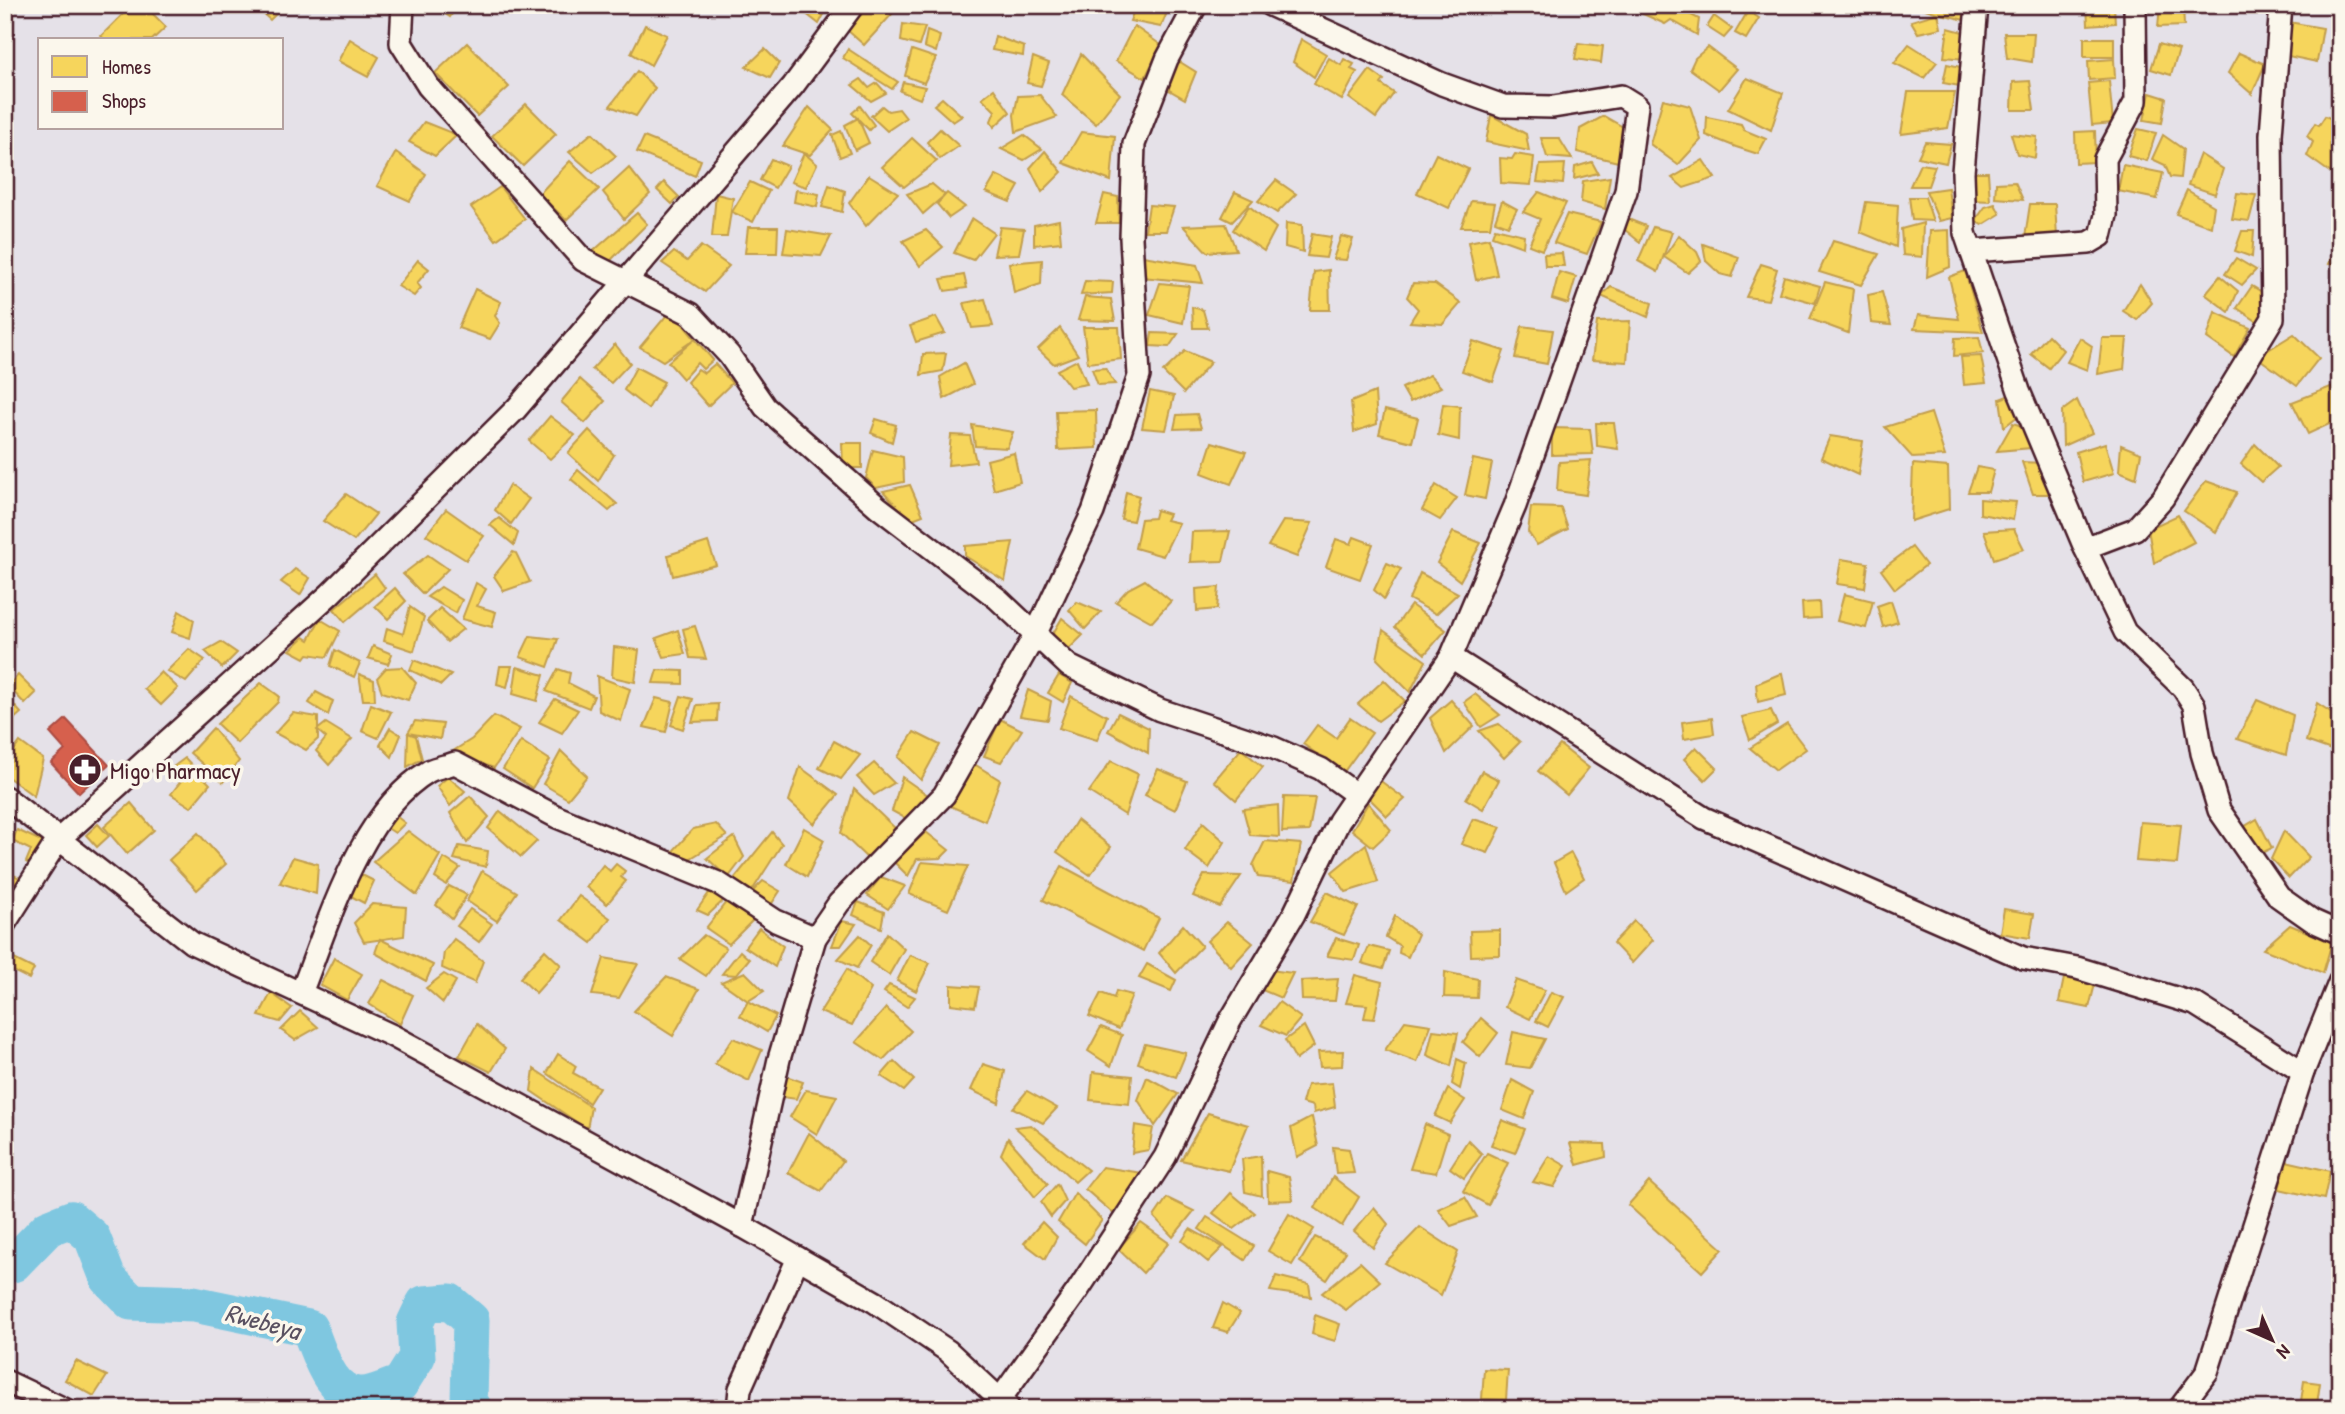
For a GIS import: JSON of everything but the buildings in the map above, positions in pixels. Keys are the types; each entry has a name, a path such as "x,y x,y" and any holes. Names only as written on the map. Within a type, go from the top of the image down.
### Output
{"street":[{"path":"403,5 401,43 428,86 583,260 624,284 691,314 729,355 765,407 878,507 998,599 1069,666 1160,710 1273,748 1309,764 1357,794"},
{"path":"5,923 58,840 339,584 516,409 793,86 853,5"},
{"path":"742,1226 779,1059 815,938 839,904 944,795 1035,635 1093,512 1139,376 1131,238 1134,144 1167,59 1196,5"},
{"path":"5,797 192,943 393,1035 742,1226 875,1302 948,1351 1005,1404 1165,1157 1230,1021 1294,914 1339,821 1451,657 1515,506 1626,191 1637,106 1620,96 1552,107 1503,106 1442,85 1270,5"},
{"path":"1976,5 1963,172 1965,233 2019,391 2085,548 2125,632 2183,688 2193,705 2202,753 2219,810 2279,897 2313,921 2340,933"},
{"path":"1971,251 2089,243 2101,236 2106,215 2105,159 2136,101 2135,5"},
{"path":"2085,548 2134,529 2163,498 2273,318 2271,135 2281,5"},
{"path":"1451,657 1704,818 2023,958 2077,968 2195,1004 2303,1072"},
{"path":"301,993 362,846 398,798 430,771 455,763 557,817 718,883 776,921 815,938"},
{"path":"2179,1409 2207,1372 2303,1072 2340,981"},
{"path":"738,1409 740,1389 798,1258"},
{"path":"5,1381 64,1409"}],"waterway":[{"name":"Rwebeya","path":"5,1261 13,1264 48,1228 71,1219 92,1237 108,1278 131,1302 194,1304 309,1328 321,1360 333,1380 341,1388 362,1395 400,1384 417,1357 415,1323 424,1304 450,1302 471,1320 469,1400 474,1409"}],"place":[{"name":"Migo Pharmacy","path":"85,770"}]}
